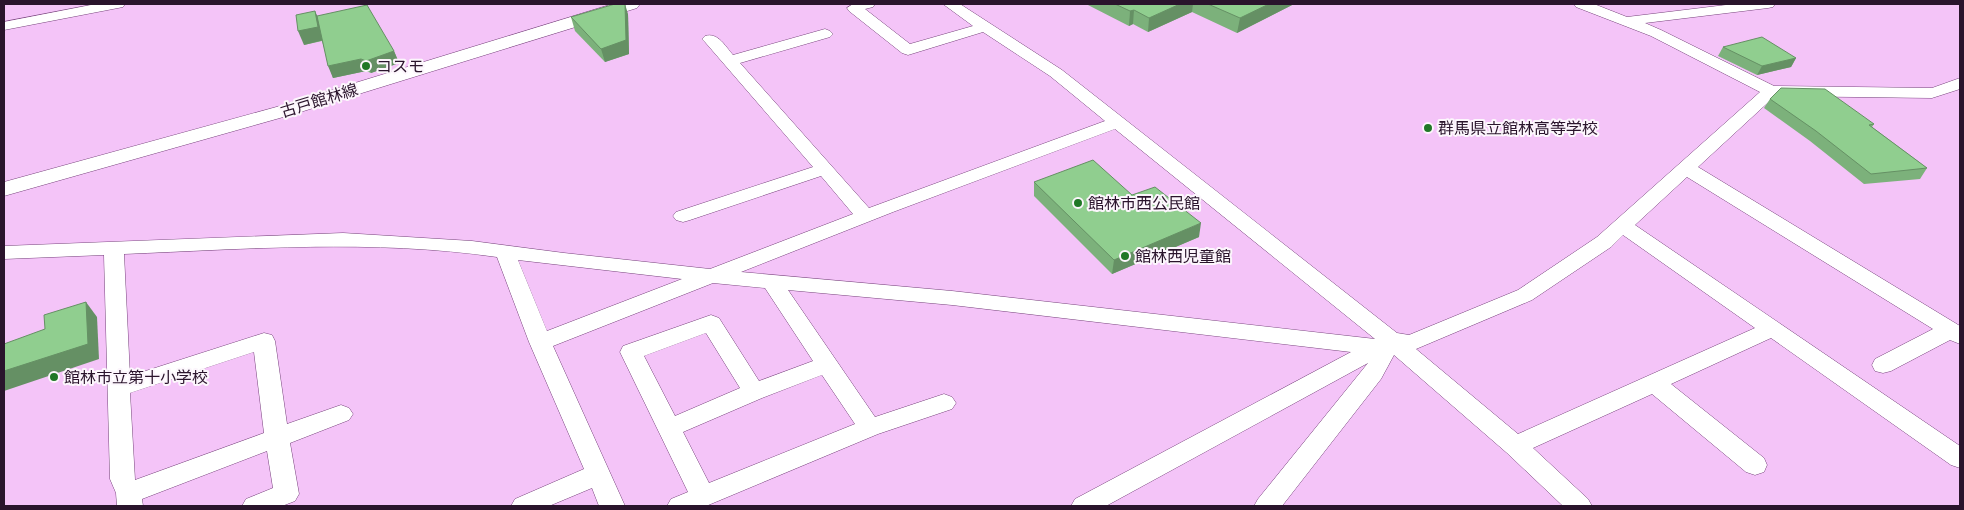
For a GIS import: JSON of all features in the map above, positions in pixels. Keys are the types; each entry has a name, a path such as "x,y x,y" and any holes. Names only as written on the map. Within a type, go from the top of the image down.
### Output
{"main road":[{"name":"古戸館林線","path":"4,189 287,110 631,4"}],"street":[{"path":"4,26 118,4"},
{"path":"868,4 854,8 908,50 986,27"},
{"path":"950,4 1056,73 1118,122 1384,344 1515,446 1565,501"},
{"path":"1581,4 1626,21 1698,53 1771,91 1932,92 1960,83"},
{"path":"1626,21 1768,4"},
{"path":"729,62 825,34"},
{"path":"710,39 866,216"},
{"path":"4,252 343,239 472,247 771,282 952,298 1384,344 1411,343 1525,294 1604,242 1771,91"},
{"path":"540,342 715,276 866,216 1118,122"},
{"path":"1686,168 1955,333"},
{"path":"683,216 825,169"},
{"path":"1622,225 1960,458"},
{"path":"114,249 122,478 129,500 277,438 341,414"},
{"path":"505,252 540,342 612,506"},
{"path":"771,282 870,428"},
{"path":"703,496 631,352 711,323 754,392"},
{"path":"1515,446 1772,329"},
{"path":"1883,365 1955,333"},
{"path":"119,388 264,341 286,494 255,506"},
{"path":"1084,506 1384,344"},
{"path":"1267,506 1373,373 1384,344"},
{"path":"669,428 754,392 827,365"},
{"path":"1654,383 1756,466"},
{"path":"680,506 870,428 944,403"},
{"path":"524,506 598,474"}],"building":[{"path":"615,4 625,4 626,40 601,49 571,17"},
{"path":"1115,4 1180,4 1149,18 1134,10 1130,11"},
{"path":"1208,4 1269,4 1240,18"},
{"path":"367,5 394,51 366,61 361,59 328,66 317,16"},
{"path":"315,11 318,27 298,31 296,15"},
{"path":"1762,37 1796,58 1762,66 1723,47"},
{"path":"1781,88 1825,89 1874,124 1869,125 1927,168 1871,174 1816,131 1770,99"},
{"path":"1093,160 1132,195 1155,187 1201,223 1114,260 1034,182"},
{"path":"86,302 88,344 4,371 4,344 45,329 44,315"}],"place":[{"name":"コスモ","path":"366,66"},
{"name":"群馬県立館林高等学校","path":"1428,128"},
{"name":"館林市西公民館","path":"1078,203"},
{"name":"館林西児童館","path":"1125,256"},
{"name":"館林市立第十小学校","path":"54,377"}]}
